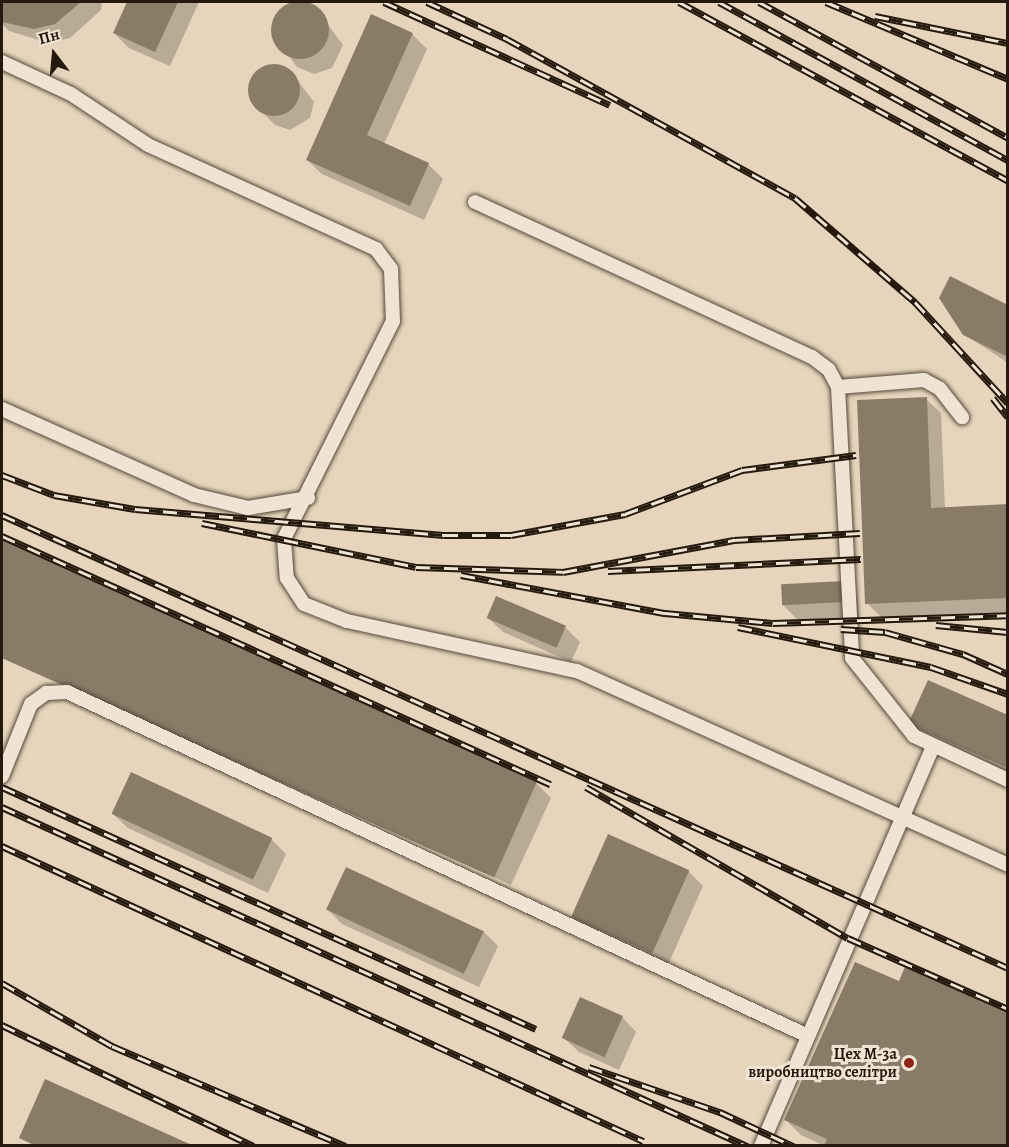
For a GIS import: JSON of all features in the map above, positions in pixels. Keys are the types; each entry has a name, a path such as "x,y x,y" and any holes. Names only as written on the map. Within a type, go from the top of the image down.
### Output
{"lane":[{"path":"2,62 71,94 148,145 376,249 391,269 393,321 308,498 290,523 283,561 304,604 347,621 553,663 1008,865"},
{"path":"475,202 812,357 829,370 838,387 852,658 914,736 1008,780"},
{"path":"838,387 924,380 940,388 962,417"},
{"path":"2,409 194,495 248,508 308,498"},
{"path":"2,776 31,704 46,693 67,692 808,1036"},
{"path":"761,1146 900,817 933,746"}],"building":[{"path":"300,1 311,3 324,14 329,30 327,41 316,54 300,59 289,57 276,46 271,30 273,19 284,6"},
{"path":"2,2 81,2 55,24 34,29 2,22"},
{"path":"127,2 178,2 155,52 113,33"},
{"path":"371,14 413,33 367,135 429,163 410,206 306,160"},
{"path":"274,64 284,66 292,72 298,80 300,90 298,100 292,108 284,114 274,116 264,114 256,108 250,100 248,90 250,80 256,72 264,66"},
{"path":"950,276 1008,305 1008,357 963,335 939,298"},
{"path":"927,397 931,508 1008,504 1008,598 865,604 857,400"},
{"path":"2,540 538,779 494,877 2,658"},
{"path":"844,581 845,602 782,605 781,584"},
{"path":"496,596 566,626 557,648 487,618"},
{"path":"928,680 1008,715 1008,768 908,724"},
{"path":"131,772 272,838 253,880 112,814"},
{"path":"608,834 689,870 652,953 571,917"},
{"path":"346,867 484,931 464,974 326,910"},
{"name":"Цех М-3а виробництво селітри","path":"855,962 899,981 907,962 1008,1006 1008,1146 824,1146 827,1139 784,1120"},
{"path":"580,997 623,1016 605,1057 562,1038"},
{"path":"45,1079 194,1146 36,1146 19,1138"}],"railway":[{"path":"384,2 610,105"},
{"path":"427,2 507,39 795,198 915,302 1008,403"},
{"path":"679,2 1008,181"},
{"path":"719,2 1008,160"},
{"path":"759,2 1008,138"},
{"path":"826,2 1008,79"},
{"path":"875,16 1008,43"},
{"path":"993,398 1008,417"},
{"path":"2,475 54,495 135,509 444,535 511,535 625,514 742,470 856,455"},
{"path":"2,515 1008,968"},
{"path":"202,523 416,567 563,572 734,540 860,533"},
{"path":"2,536 550,784"},
{"path":"608,571 861,559"},
{"path":"461,575 665,613 773,623 1008,615"},
{"path":"936,625 1008,632"},
{"path":"738,627 931,667 1008,694"},
{"path":"841,629 885,632 963,654 1008,674"},
{"path":"2,787 536,1029"},
{"path":"586,787 848,938 1008,1009"},
{"path":"2,807 747,1146"},
{"path":"2,846 643,1141"},
{"path":"2,983 112,1046 345,1146"},
{"path":"2,1025 253,1146"},
{"path":"589,1067 720,1112 793,1146"}],"place":[{"name":"Цех М-3а виробництво селітри","path":"909,1063"}]}
